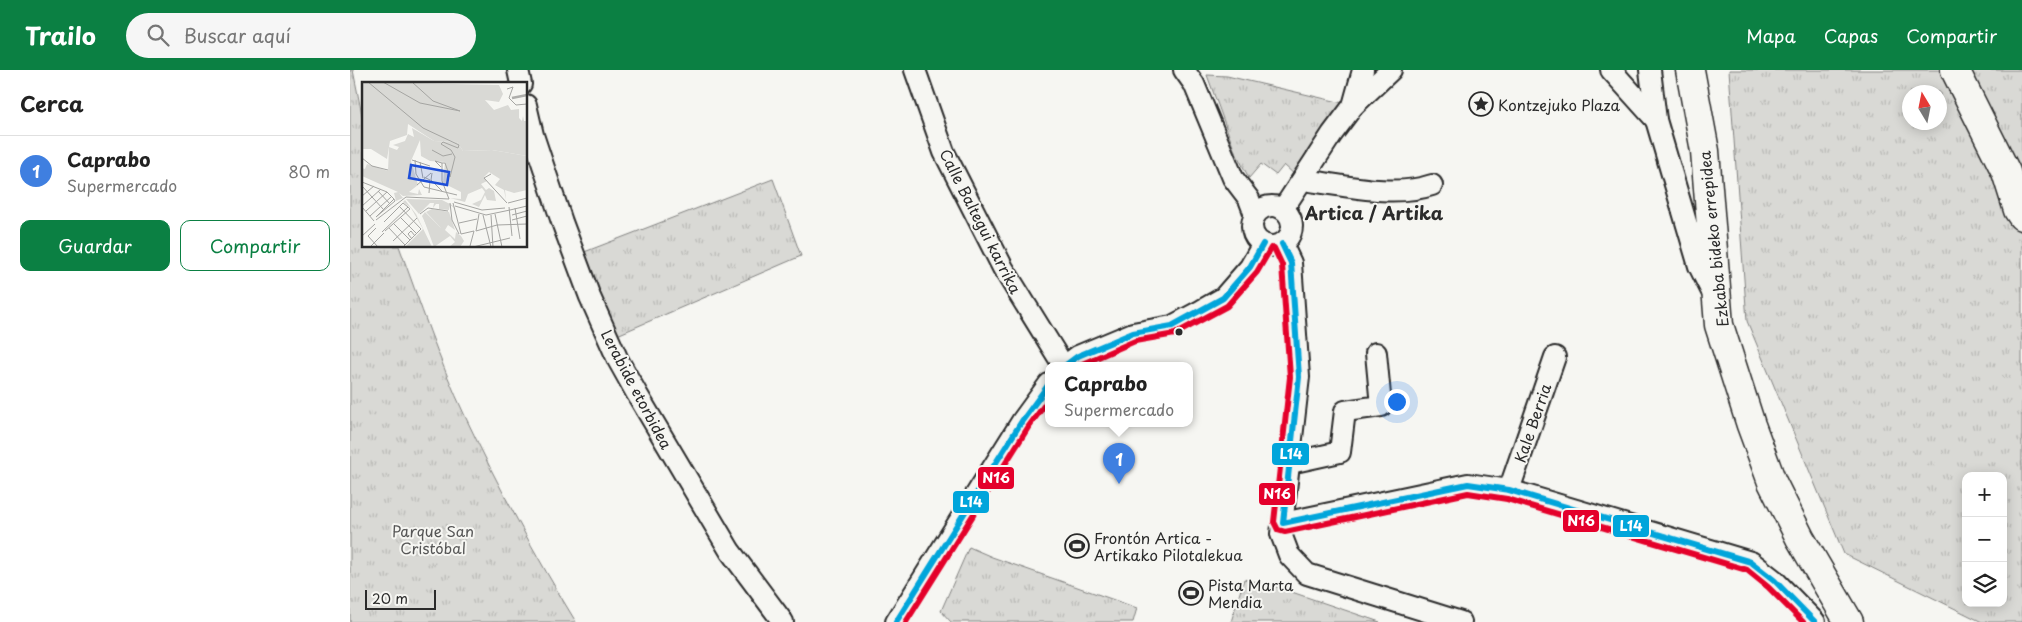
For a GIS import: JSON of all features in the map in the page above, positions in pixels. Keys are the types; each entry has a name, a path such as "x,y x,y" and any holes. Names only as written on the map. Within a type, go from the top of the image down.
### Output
{"street":[{"name":"Calle Baltegui karrika","path":"915,70 944,152 1003,268 1063,362"},
{"path":"1184,70 1194,84 1233,178 1249,200 1255,215"},
{"path":"1353,106 1363,70"},
{"path":"1284,209 1353,106 1392,70"},
{"path":"1610,70 1656,120"},
{"path":"1650,70 1656,120 1699,266 1716,301"},
{"name":"Ezkaba bideko errepidea","path":"1690,70 1705,151 1719,325 1772,482 1800,538 1849,622"},
{"path":"1955,70 2006,172 2018,210 2022,216"},
{"name":"Lerabide etorbidea","path":"528,113 562,222 608,339 636,394 730,551 783,622"},
{"path":"1303,180 1394,191 1420,189 1432,185"},
{"path":"1069,362 1078,356 1133,334 1172,326 1222,298 1272,244 1289,236 1292,228 1291,220 1284,209 1268,206 1260,210 1255,215 1252,231 1256,239 1272,244 1291,263 1299,377 1281,534 1288,555 1307,574 1461,622"},
{"path":"1290,463 1340,452 1345,411 1381,406 1376,353"},
{"name":"Kale Berria","path":"1509,490 1555,356"},
{"path":"896,622 1022,421 1045,389"},
{"path":"1283,523 1468,484 1509,490 1751,562 1774,580 1815,622"}],"green space":[{"name":"Parque San Cristóbal","path":"350,70 353,70 362,115 362,248 400,248 438,353 465,416 518,520 576,622 350,622"},
{"path":"1729,70 2022,70 2022,622 1982,622 1844,554 1747,321"},
{"path":"1207,75 1227,76 1343,103 1296,176 1284,165 1276,175 1261,164 1249,178 1234,149"},
{"path":"773,179 801,256 608,339 574,256"},
{"path":"969,547 992,557 1137,608 1133,622 951,622 941,611"},
{"path":"1244,579 1277,587 1380,622 1231,622"}],"transit line":[{"name":"L14","path":"1070,362 1078,356 1133,333 1172,326 1223,298 1250,267 1263,244"},
{"name":"L14","path":"1282,244 1291,263 1299,377 1283,523 1468,484 1509,490 1751,562 1774,580 1815,622"},
{"name":"N16","path":"1087,362 1135,341 1175,334 1227,306 1257,272 1271,248"},
{"name":"N16","path":"1274,248 1282,265 1290,377 1274,522 1278,530 1285,532 1468,493 1507,499 1747,570 1768,587 1803,622"},
{"name":"L14","path":"896,622 1022,421 1045,389"},
{"name":"N16","path":"906,622 1029,426 1045,404"}],"place":[{"name":"Kontzejuko Plaza","path":"1481,104"},
{"name":"Caprabo","path":"1119,484"},
{"name":"Frontón Artica - Artikako Pilotalekua","path":"1077,546"},
{"name":"Pista Marta Mendia","path":"1191,593"}],"district":[{"name":"Artica / Artika","path":"1374,212"}]}
